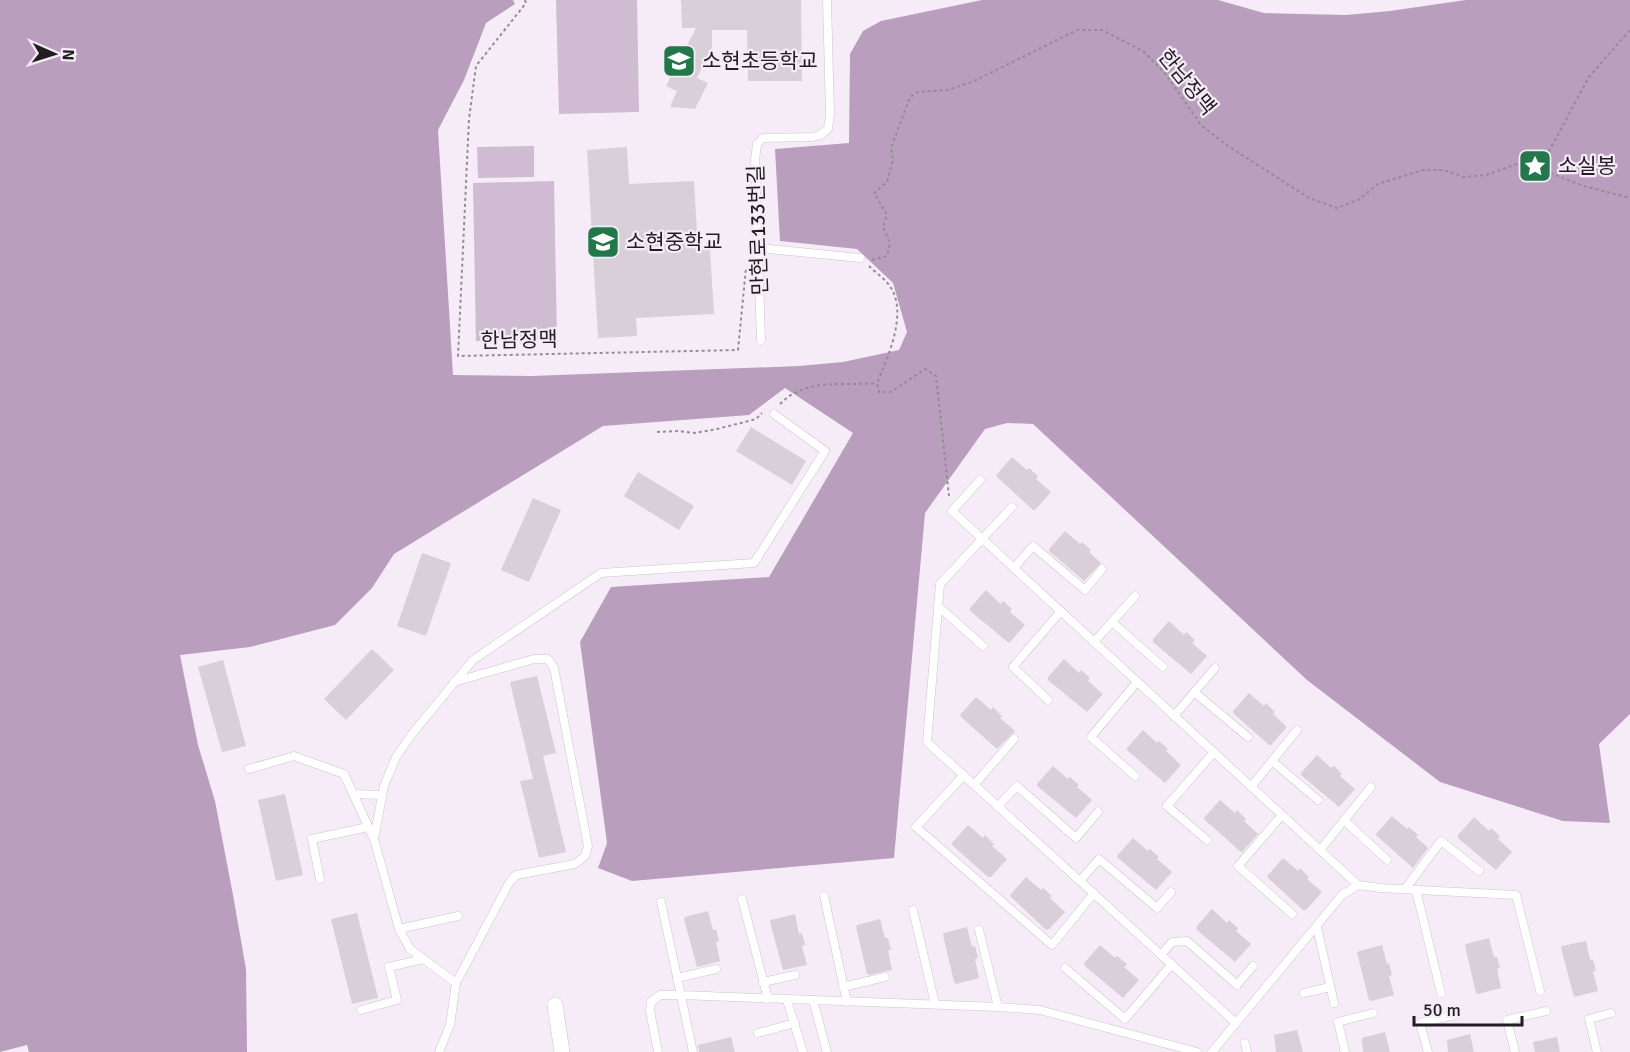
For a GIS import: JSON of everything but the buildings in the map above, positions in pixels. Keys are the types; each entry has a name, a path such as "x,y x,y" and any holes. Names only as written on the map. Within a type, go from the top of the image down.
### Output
{"street":[{"path":"555,1005 562,1052"}],"lane":[{"name":"만현로133번길","path":"762,340 755,160 757,144 764,138 813,137 825,132 829,126 827,0"},
{"path":"758,248 860,258"},
{"path":"374,839 382,795 396,757 473,660 498,641 601,573 754,563 825,451 774,414"},
{"path":"980,480 952,512 1358,885"},
{"path":"1012,507 940,584 927,742 1236,1023"},
{"path":"1014,568 1033,546 1085,590 1102,569"},
{"path":"1094,642 1135,596"},
{"path":"938,606 983,646"},
{"path":"1048,700 1013,668 1061,611"},
{"path":"1112,622 1163,666"},
{"path":"439,1052 450,1026 456,983 509,883 516,875 575,864 585,856 588,846 554,668 548,659 534,659 454,682"},
{"path":"1174,716 1215,668"},
{"path":"1135,776 1092,737 1137,682"},
{"path":"1194,692 1248,737"},
{"path":"1251,787 1297,730"},
{"path":"974,785 1014,739"},
{"path":"1206,840 1167,806 1214,752"},
{"path":"249,769 294,756 344,774 374,839 399,929 410,949 456,983"},
{"path":"1272,761 1318,800"},
{"path":"964,775 916,827 1052,945 1094,893"},
{"path":"998,806 1017,786 1076,838 1098,812"},
{"path":"1320,850 1371,787"},
{"path":"354,794 382,795"},
{"path":"1282,815 1238,866 1292,914"},
{"path":"1344,820 1387,860"},
{"path":"321,879 312,839 368,827"},
{"path":"1405,889 1441,841 1479,871"},
{"path":"1080,881 1099,859 1156,908 1172,892"},
{"path":"1212,1052 1342,895 1358,885 1516,895 1540,991"},
{"path":"1416,890 1441,993"},
{"path":"824,896 847,1002"},
{"path":"742,899 768,999"},
{"path":"661,902 693,1052"},
{"path":"913,910 934,1004"},
{"path":"399,929 458,916"},
{"path":"1317,927 1334,1003"},
{"path":"979,930 998,1007"},
{"path":"1161,955 1173,942 1187,941 1237,986 1253,966"},
{"path":"361,1010 397,1000 389,967 423,959"},
{"path":"1065,968 1125,1018 1172,964"},
{"path":"677,978 716,969"},
{"path":"763,982 795,975"},
{"path":"843,987 885,977"},
{"path":"1304,993 1330,987"},
{"path":"658,1052 650,1011 651,1002 660,995 680,995 1040,1010 1197,1052"},
{"path":"787,1000 803,1052"},
{"path":"813,1000 827,1052"},
{"path":"1515,1052 1507,1020 1546,1011"},
{"path":"1345,1052 1338,1022 1373,1013"},
{"path":"1597,1052 1589,1019 1611,1013"},
{"path":"1428,1052 1420,1023 1455,1015"},
{"path":"758,1033 795,1023"},
{"path":"1245,1043 1247,1052"}],"path":[{"name":"한남정맥","path":"525,0 526,3 476,66 469,119 458,356 738,350 748,251 758,248"},
{"name":"한남정맥","path":"860,258 875,261 887,256 890,244 883,227 887,215 874,193 887,182 893,160 891,148 910,97 918,92 946,90 972,82 1077,30 1102,30 1143,51 1165,74 1201,125 1268,174 1309,198 1337,208 1358,200 1378,184 1423,170 1444,170 1464,177 1486,175 1517,164 1542,164"},
{"path":"1630,30 1589,77 1542,164 1547,172 1584,186 1630,198"},
{"path":"860,258 890,286 896,300 898,319 877,383 879,392 891,392 926,369 936,376 952,512"}],"shaded area":[{"path":"0,0 513,0 515,4 486,23 464,80 438,130 453,375 532,376 799,366 843,362 899,350 907,332 893,283 857,249 780,241 775,149 849,143 850,54 863,31 881,21 982,0 1218,0 1264,13 1346,15 1466,0 1630,0 1630,714 1599,744 1610,823 1563,821 1440,782 1307,680 1033,424 1007,423 985,429 925,513 894,858 632,881 598,868 607,843 580,642 611,587 769,577 853,433 785,388 749,415 603,426 394,554 372,588 335,625 250,647 180,655 198,745 215,801 246,969 247,1052 29,1052 27,1045 0,1052"},
{"path":"556,0 637,0 639,112 559,114"},
{"path":"534,146 534,177 478,178 477,147"},
{"path":"554,181 557,339 476,341 473,183"}],"place":[{"name":"소현초등학교","path":"679,61"},
{"name":"소실봉","path":"1535,166"},
{"name":"소현중학교","path":"603,242"}]}
